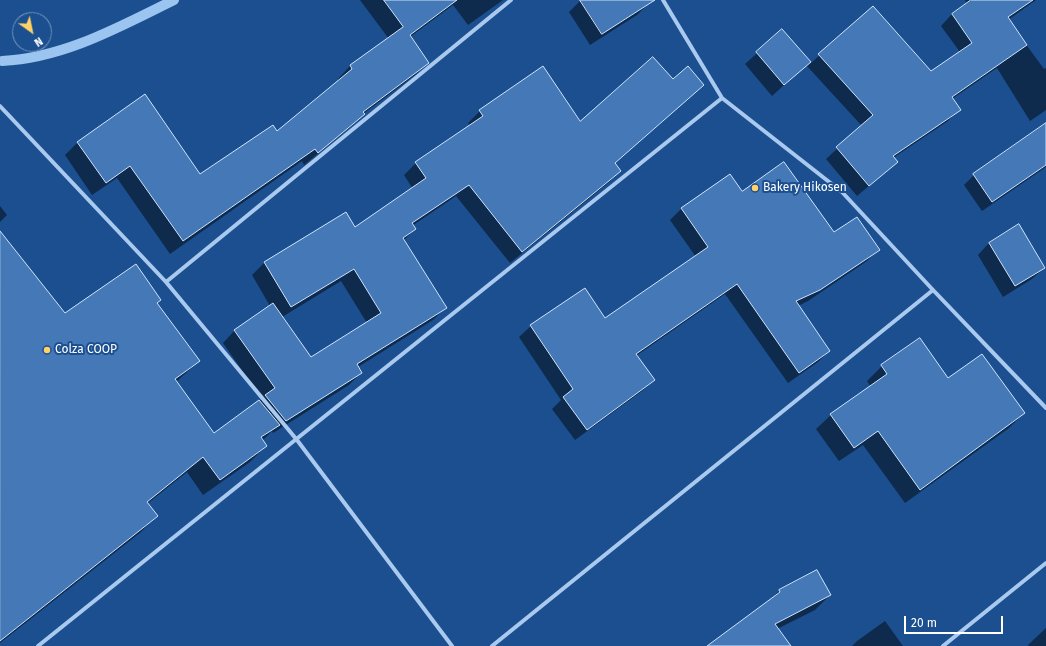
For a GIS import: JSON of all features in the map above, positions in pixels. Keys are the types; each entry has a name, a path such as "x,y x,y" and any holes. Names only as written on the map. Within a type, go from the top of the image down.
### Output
{"street":[{"path":"166,282 511,0"},
{"path":"663,0 722,98 842,192 1046,408"},
{"path":"38,646 722,98"},
{"path":"0,106 166,282 296,440 452,646"},
{"path":"492,646 933,290"},
{"path":"943,646 1046,563"}],"building":[{"path":"384,0 457,0 410,35 429,63 363,112 365,114 318,153 315,149 183,241 130,166 106,183 77,142 145,94 200,174 273,125 277,131 352,69 350,65 403,27"},
{"path":"580,0 655,0 602,34"},
{"path":"971,0 1033,0 1008,17 1027,45 952,97 961,110 893,156 898,162 869,186 836,147 873,115 818,54 873,6 931,71 972,43 952,14"},
{"path":"782,29 811,62 784,85 756,52"},
{"path":"653,57 673,79 688,66 704,85 615,163 621,171 522,252 469,185 412,223 416,229 403,238 447,308 357,364 362,373 286,421 265,395 275,388 234,330 273,303 311,357 381,313 354,269 291,307 264,262 346,212 355,227 426,178 415,162 483,116 479,110 543,66 580,121"},
{"path":"1046,123 1046,165 992,202 973,174"},
{"path":"784,162 834,232 857,217 880,250 820,290 796,301 830,351 799,373 737,284 636,354 655,380 587,430 563,397 573,389 530,325 585,288 605,318 708,247 681,208 730,174 742,191"},
{"path":"1019,224 1045,268 1015,286 989,243"},
{"name":"Colza COOP","path":"0,231 65,313 136,264 161,300 157,303 200,361 175,379 214,433 259,400 280,425 261,437 267,446 220,480 203,457 147,502 158,516 0,641"},
{"path":"920,338 948,378 982,354 1025,413 920,490 878,431 854,448 830,414 887,374 881,365"},
{"path":"817,570 831,595 775,624 791,646 707,646 780,592 779,590"}],"waterway":[{"path":"2,61 25,59 69,48 91,40 174,0"}],"place":[{"name":"Bakery Hikosen","path":"755,188"},
{"name":"Colza COOP","path":"47,350"}]}
